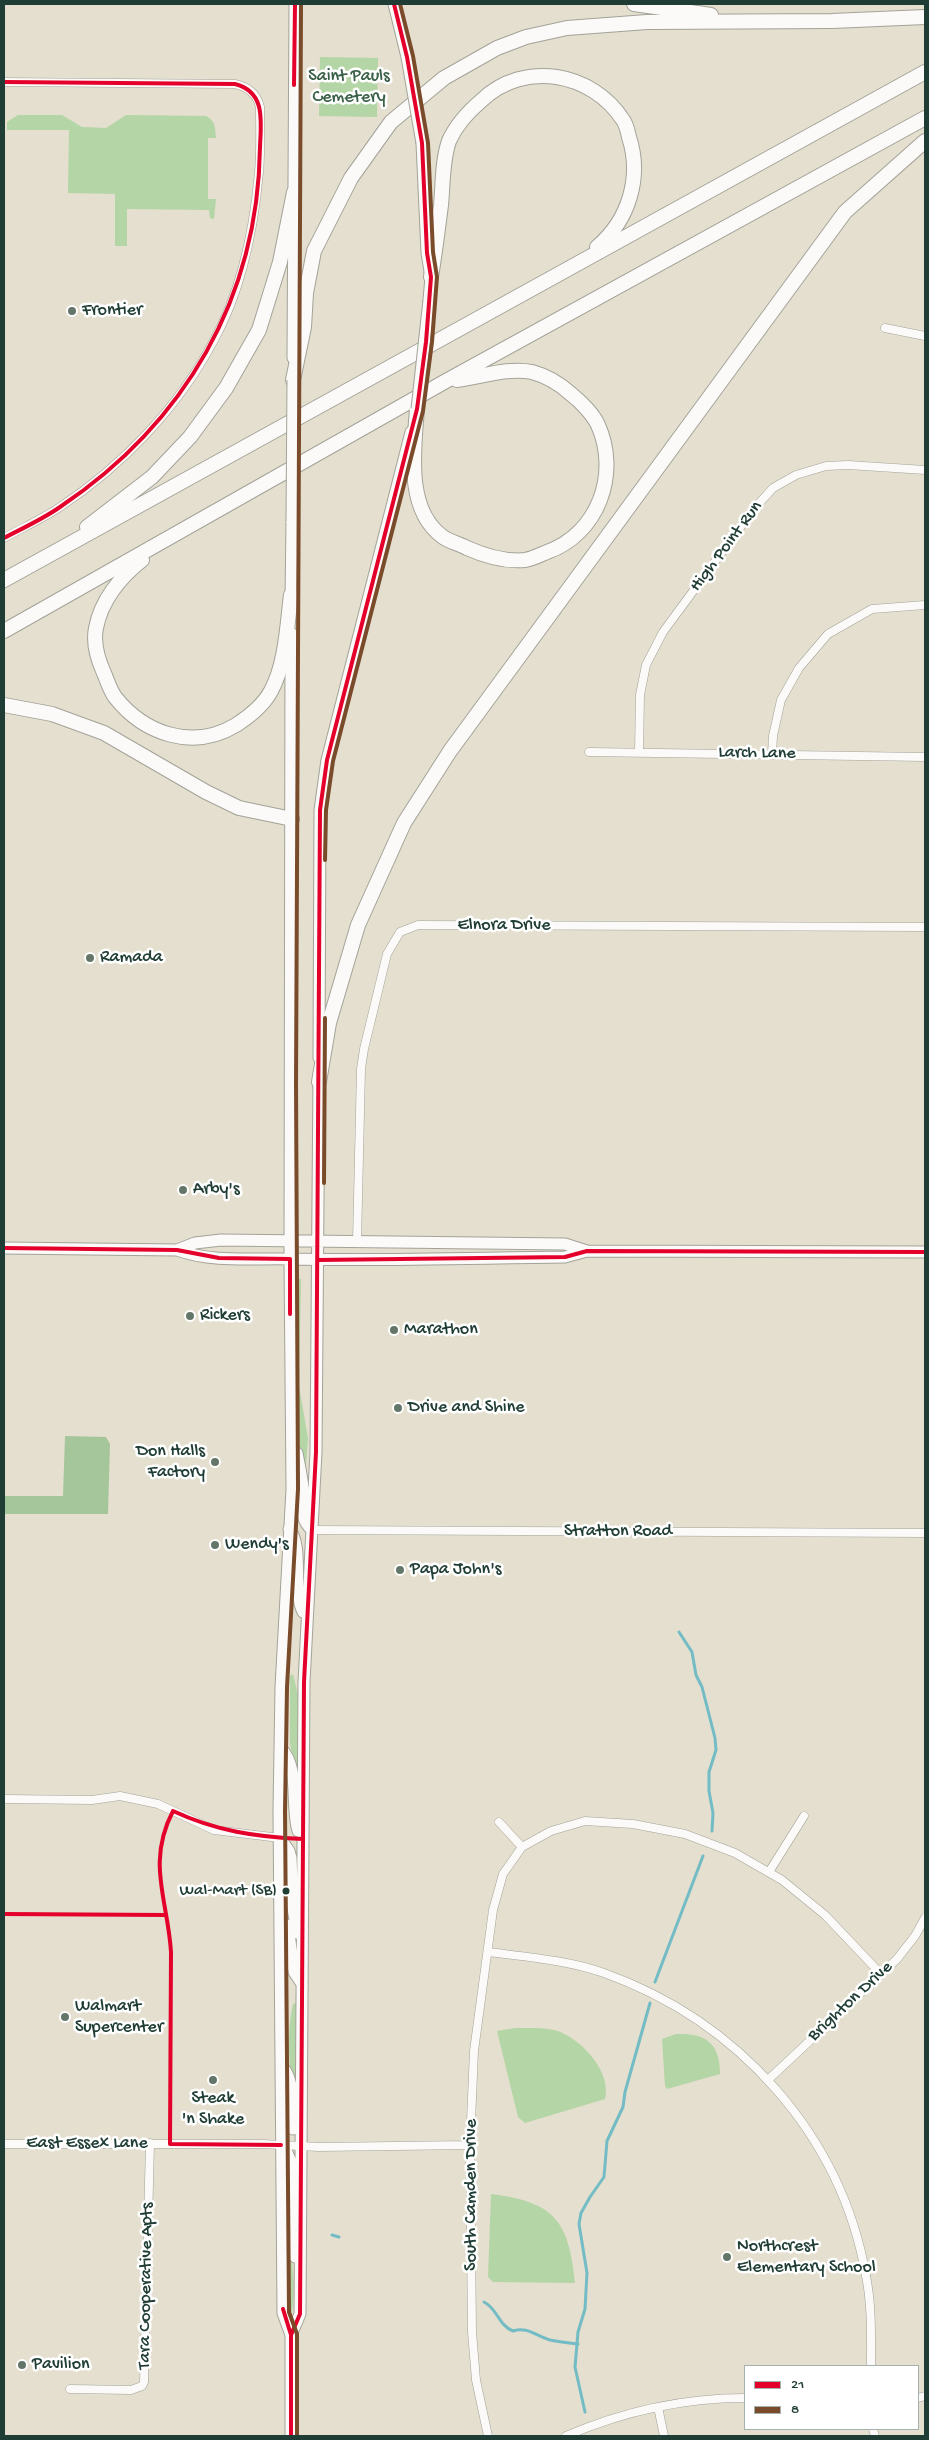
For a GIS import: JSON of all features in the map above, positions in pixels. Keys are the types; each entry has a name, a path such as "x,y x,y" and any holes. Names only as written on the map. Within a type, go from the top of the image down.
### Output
{"highway":[{"path":"634,4 700,14 784,22"},
{"path":"293,380 304,327 306,293 314,251 351,178 391,122 444,78 497,48 526,37 566,28 647,22 784,22 925,16"},
{"path":"4,580 486,312 574,266 925,72"},
{"path":"431,277 444,170 450,140 468,112 491,91 517,79 549,74 577,81 604,98 624,121 633,149 635,180 626,208 611,235 574,266"},
{"path":"4,632 446,381 925,118"},
{"path":"319,1082 329,1023 358,924 404,823 450,751 845,212 925,141"},
{"path":"52,554 152,476 190,437 226,388 259,330 280,262 294,192"},
{"path":"417,410 410,457 414,484 418,502 429,521 442,537 488,557 526,560 559,548 582,531 598,508 606,482 606,455 598,424 579,400 558,383 531,372 501,371 446,381"},
{"path":"169,539 135,565 108,596 96,629 98,659 114,696 139,721 166,735 202,738 230,728 254,714 271,691 282,659 291,595"},
{"path":"4,706 52,714 104,733 182,779 239,808 292,819"}],"main road":[{"path":"292,2335 283,2313 280,2064 280,1747 291,1441 291,595 295,4"},
{"path":"394,4 407,57 422,143 427,253 431,277 417,410"},
{"path":"291,2436 292,2335 300,2314 306,1617 316,1452 320,810 327,760 410,457"},
{"path":"177,1250 195,1243 220,1240 565,1244 587,1251"},
{"path":"4,1248 177,1250 194,1256 221,1259 318,1260 565,1257 587,1251 925,1252"},
{"path":"291,1441 296,1451 303,1488 302,1513 306,1526 312,1530"},
{"path":"289,1530 296,1540 296,1565 301,1610 306,1617"},
{"path":"280,1747 287,1754 295,1790 295,1822 303,1839"},
{"path":"280,1838 289,1851 291,1858 293,1908 298,1938 302,1944"},
{"path":"281,1922 288,1926 294,1972 302,1985"},
{"path":"280,2064 287,2072 293,2108 294,2135 301,2146"},
{"path":"281,2145 286,2150 291,2162 290,2229 296,2264 300,2270"}],"street":[{"path":"4,82 235,84 252,91 258,98 260,107 260,171 253,217 237,285 214,342 177,399 142,438 102,476 60,507 4,538"},
{"path":"885,328 925,336"},
{"name":"High Point Run","path":"639,752 640,695 646,665 663,632 753,510 773,488 796,475 826,466 848,465 925,470"},
{"path":"772,754 773,736 781,700 799,668 828,634 872,609 925,605"},
{"name":"Larch Lane","path":"589,752 925,757"},
{"name":"Elnora Drive","path":"357,1242 361,1069 387,954 400,932 418,925 925,927"},
{"name":"Stratton Road","path":"312,1530 925,1533"},
{"path":"4,1799 92,1800 120,1796 158,1804 214,1830 280,1838"},
{"path":"769,1872 804,1816"},
{"path":"499,1822 522,1847 551,1831 585,1821 634,1824 685,1834 735,1853 782,1880 825,1915 881,1974"},
{"name":"South Camden Drive","path":"488,2436 476,2380 472,2332 470,2145 474,2051 492,1910 503,1874 522,1847"},
{"name":"Brighton Drive","path":"769,2079 897,1960 915,1936 925,1918"},
{"path":"488,1952 535,1958 603,1973 676,2007 730,2043 769,2079 811,2134 846,2203 866,2277 870,2304 871,2365"},
{"name":"Tara Cooperative Apts","path":"70,2389 131,2390 142,2386 144,2382 150,2143"},
{"name":"East Essex Lane","path":"4,2144 470,2145"},
{"path":"566,2436 598,2424 658,2407 698,2400 744,2398"},
{"path":"658,2407 664,2436"}],"green space":[{"name":"Saint Pauls Cemetery","path":"320,57 378,58 377,117 319,116"},
{"path":"18,115 62,115 82,127 106,128 126,115 206,116 213,123 216,138 208,138 208,199 216,199 214,219 210,218 209,210 127,209 127,246 115,246 115,194 68,193 69,130 7,130 7,122"},
{"path":"297,1279 301,1279 299,1386 308,1438 305,1480 299,1439"},
{"path":"65,1436 106,1437 110,1444 108,1514 4,1514 4,1496 63,1496"},
{"path":"293,1674 298,1695 297,1783 290,1743 290,1676"},
{"path":"295,2003 296,2097 294,2097 289,2039 293,2004"},
{"path":"515,2028 537,2028 558,2031 567,2035 585,2049 600,2068 604,2078 605,2099 525,2123 518,2117 497,2031"},
{"path":"676,2034 696,2035 709,2042 714,2047 717,2055 720,2074 667,2089 665,2086 662,2039"},
{"path":"491,2194 530,2202 544,2209 554,2218 562,2229 568,2244 575,2283 493,2282 488,2277"},
{"path":"287,2238 289,2238 294,2284 292,2312 289,2313"}],"waterway":[{"path":"679,1632 692,1652 696,1675 702,1687 715,1738 716,1750 709,1772 709,1791 713,1813 712,1831"},
{"path":"655,1982 703,1856"},
{"path":"585,2412 575,2367 578,2332 585,2309 587,2273 579,2224 581,2213 604,2177 607,2141 623,2107 625,2092 650,2003"},
{"path":"332,2235 339,2237"},
{"path":"484,2302 489,2305 504,2325 513,2331 523,2330 550,2340 578,2344"}],"transit line":[{"name":"21","path":"294,85 295,4"},
{"name":"8","path":"297,2436 297,2334 289,2312 285,1811 287,1687 298,1489 296,1082 301,4"},
{"name":"21","path":"291,2335 300,2314 304,1682 316,1452 320,810 327,760 417,409 426,342 431,277 427,253 422,143 407,57 394,4"},
{"name":"8","path":"325,860 326,810 333,761 423,411 432,342 437,277 433,252 428,143 413,56 400,4"},
{"name":"21","path":"4,82 235,84 245,88 252,94 257,101 261,118 256,202 245,255 229,305 206,352 178,396 144,437 104,474 53,511 4,538"},
{"name":"8","path":"324,1183 325,1018"},
{"name":"21","path":"4,1248 177,1250 219,1258 290,1259 290,1314"},
{"name":"21","path":"318,1260 565,1257 587,1251 925,1252"},
{"name":"21","path":"281,2145 170,2144 171,1952 161,1882 161,1848 165,1830 173,1811 205,1824 237,1832 269,1837 303,1839"},
{"name":"21","path":"4,1914 166,1915"},
{"name":"21","path":"283,2309 291,2335 291,2436"}],"place":[{"name":"Frontier","path":"72,311"},
{"name":"Ramada","path":"90,958"},
{"name":"Arby's","path":"183,1190"},
{"name":"Rickers","path":"190,1316"},
{"name":"Marathon","path":"394,1330"},
{"name":"Drive and Shine","path":"398,1408"},
{"name":"Don Halls Factory","path":"215,1462"},
{"name":"Wendy's","path":"215,1545"},
{"name":"Papa John's","path":"400,1570"},
{"name":"Wal-Mart (SB)","path":"286,1891"},
{"name":"Walmart Supercenter","path":"65,2017"},
{"name":"Steak 'n Shake","path":"213,2080"},
{"name":"Northcrest Elementary School","path":"727,2257"},
{"name":"Pavilion","path":"22,2365"}]}
